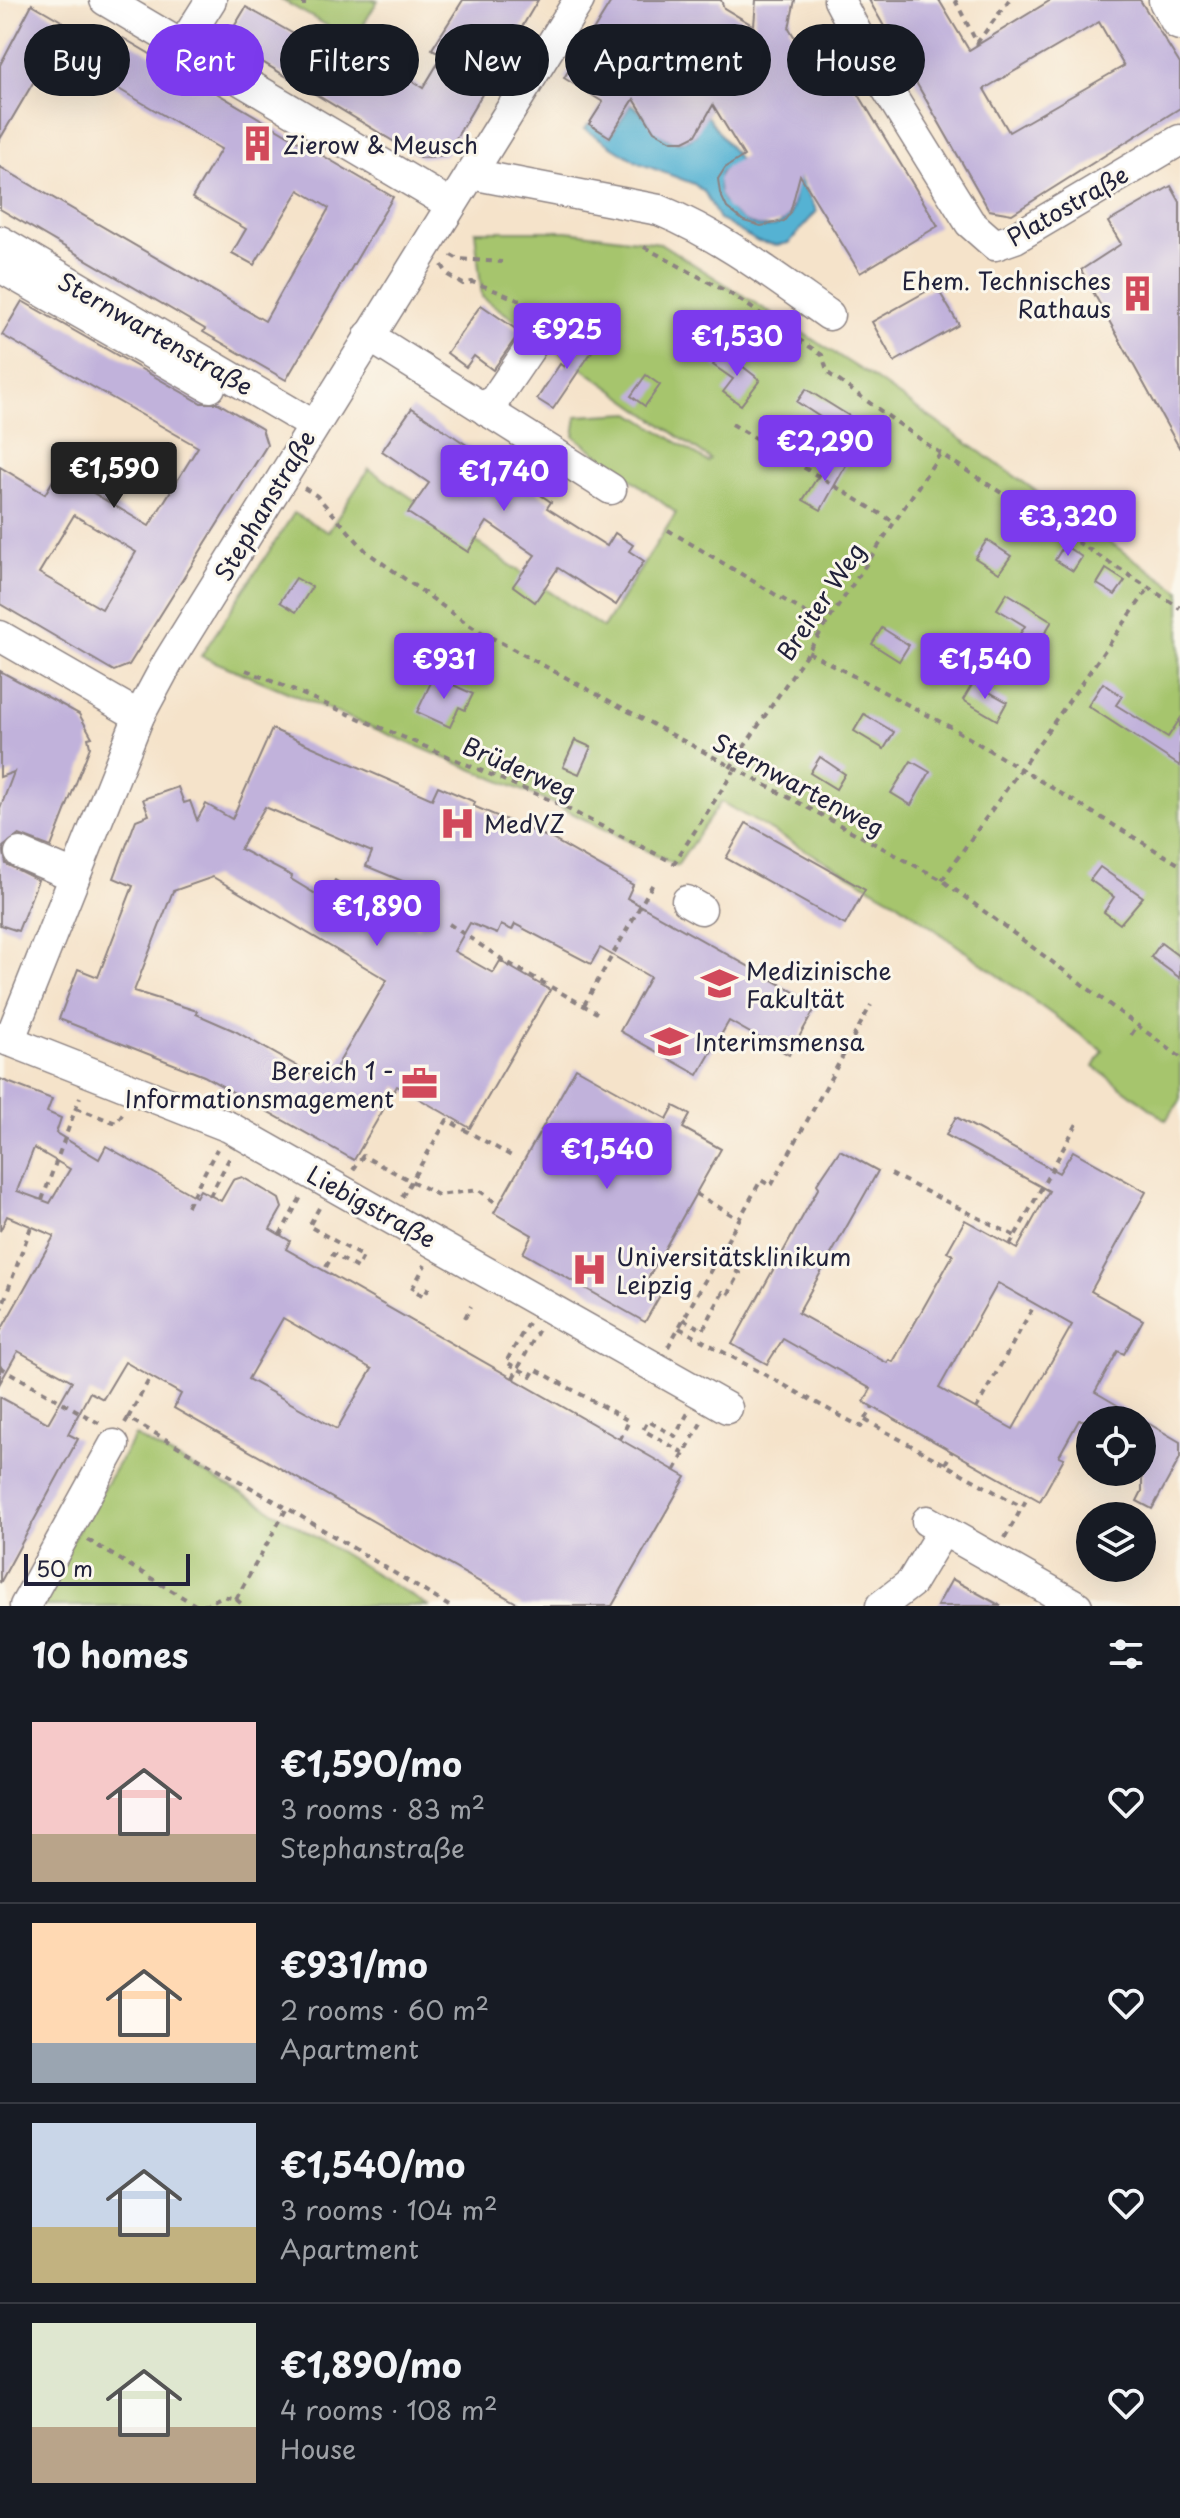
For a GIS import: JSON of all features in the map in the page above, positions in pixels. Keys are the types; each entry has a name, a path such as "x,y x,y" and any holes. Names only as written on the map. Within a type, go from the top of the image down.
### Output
{"main road":[{"path":"1168,0 1180,21"}],"street":[{"path":"105,0 146,24"},
{"path":"196,24 211,0"},
{"name":"Stephanstraße","path":"4,1039 139,716 308,433 579,0"},
{"name":"Platostraße","path":"839,0 882,81 970,223 995,245 1015,238 1180,140"},
{"path":"264,94 450,204"},
{"path":"471,174 659,210 683,220 748,260 829,315"},
{"name":"Sternwartenstraße","path":"0,241 308,433"},
{"name":"Sternwartenstraße","path":"0,267 308,433"},
{"path":"369,336 611,489"},
{"path":"487,411 532,345"},
{"path":"0,636 139,716"},
{"path":"10,849 74,876"},
{"name":"Liebigstraße","path":"4,1039 229,1127 657,1368 715,1414"},
{"path":"25,1606 117,1440"},
{"path":"881,1606 911,1583 935,1526 1077,1606"}],"path":[{"path":"304,0 304,12"},
{"path":"955,0 977,43 1009,0"},
{"path":"644,247 731,294 822,355 828,373 941,454 1180,608"},
{"path":"502,262 458,259 447,252 441,263 448,275 463,284 472,282 489,288 578,325 568,340"},
{"path":"732,424 895,522"},
{"name":"Breiter Weg","path":"732,770 941,454"},
{"name":"Sternwartenweg","path":"283,474 317,496 367,552 472,627 732,770 942,880 1180,1057"},
{"path":"668,530 826,625"},
{"path":"942,880 1149,588"},
{"path":"808,652 1020,767 1180,865"},
{"name":"Brüderweg","path":"246,670 550,800 674,863 732,770"},
{"path":"584,1005 654,882"},
{"path":"449,924 597,1013"},
{"path":"657,1368 761,1180 771,1186 871,1005"},
{"path":"1131,1035 1137,1026"},
{"path":"42,1200 79,1100"},
{"path":"76,1108 116,1123 122,1114"},
{"path":"405,1192 447,1120 515,1158"},
{"path":"1010,1245 1079,1120"},
{"path":"187,1206 217,1149"},
{"path":"210,1196 231,1155"},
{"path":"357,1164 363,1156 438,1195 479,1190 496,1203"},
{"path":"891,1174 1015,1236"},
{"path":"280,1235 302,1194"},
{"path":"696,1194 739,1219"},
{"path":"321,1204 309,1226 363,1257 357,1268 333,1254 324,1271"},
{"path":"0,1312 32,1224"},
{"path":"683,1319 703,1330 723,1292 728,1295 740,1273 715,1259"},
{"path":"426,1263 415,1291 424,1296 431,1283"},
{"path":"976,1409 1035,1304"},
{"path":"465,1318 471,1306"},
{"path":"529,1321 506,1362 531,1376 535,1369 629,1421 620,1439"},
{"path":"513,1378 540,1327"},
{"path":"679,1328 861,1427 873,1407"},
{"path":"0,1367 117,1440 151,1376"},
{"path":"684,1453 643,1430 648,1421 675,1436 689,1411"},
{"path":"675,1470 684,1453 715,1414"},
{"path":"128,1418 287,1508 449,1606"},
{"path":"865,1420 1022,1507 1029,1495"},
{"path":"945,1464 952,1451"},
{"path":"236,1599 287,1508"},
{"path":"68,1529 197,1606"},
{"path":"203,1606 216,1596 236,1599 244,1606"}],"green space":[{"path":"282,0 378,0 364,24 324,24"},
{"path":"475,231 567,231 660,243 869,375 1180,591 1180,1101 1166,1120 1094,1067 1103,1051 897,902 721,802 677,866 548,801 201,656 294,513 328,532 369,469 603,628 676,513 574,436 577,416 631,413 708,462 710,459 482,297"},
{"path":"135,1436 258,1502 428,1606 32,1606"}],"water":[{"path":"631,104 659,133 675,142 696,135 700,107 740,161 721,172 719,185 722,198 730,209 753,225 778,225 788,217 797,175 817,211 789,243 758,242 719,219 705,193 694,184 639,163 584,129 589,124 610,137"}],"building":[{"path":"463,0 538,0 524,24 448,24"},
{"path":"612,0 721,0 724,8 751,24 597,24"},
{"path":"756,0 795,0 790,24 787,24 787,96 860,96 938,226 860,273 800,175 790,213 784,221 761,226 744,221 727,208 718,179 725,168 744,156 713,105 696,135 684,141 672,141 654,131 634,99 610,137 589,124 603,102 593,96 771,96 771,24 754,24"},
{"path":"869,0 939,0 969,50 1051,0 1140,0 1180,64 1180,108 1012,214 989,210 924,96 925,24 883,24","holes":["1099,22 1124,66 1009,132 984,89"]},
{"path":"32,4 67,24 24,24 25,96 0,139 0,65"},
{"path":"246,7 280,26 280,73 264,63 264,24 236,24"},
{"path":"130,42 146,52 146,96 221,96 393,197 286,380 0,209 0,167 265,321 329,208 299,190 254,265 232,253 246,229 192,198 221,149 130,96"},
{"path":"435,68 435,96 481,96 446,155 421,158 319,96 419,96 419,85 423,88"},
{"name":"Ehem. Technisches Rathaus","path":"1171,186 1180,202 1180,449 1081,270 1121,244 1108,222"},
{"path":"936,286 959,325 894,362 872,322"},
{"path":"22,301 201,403 218,403 262,429 267,445 129,665 114,671 0,604 0,467 45,494 58,472 149,526 198,447 2,335","holes":["74,515 136,552 102,609 39,573"]},
{"path":"481,305 520,332 493,370 474,356 466,367 447,353"},
{"path":"578,332 597,344 553,409 537,399 560,364 564,367"},
{"path":"723,351 760,380 741,405 723,392 733,379 713,365"},
{"path":"646,375 660,385 645,406 631,396"},
{"path":"806,389 859,422 849,436 797,402"},
{"path":"412,408 551,502 547,508 607,546 615,533 633,545 629,551 644,561 616,605 558,568 535,602 513,586 535,555 487,522 468,552 408,513 429,483 382,451"},
{"path":"831,456 846,465 821,510 803,500"},
{"path":"987,540 1011,556 999,573 975,558"},
{"path":"1064,545 1082,557 1073,571 1055,560"},
{"path":"1106,569 1125,581 1115,595 1097,584"},
{"path":"296,578 312,587 296,612 280,602"},
{"path":"1007,593 1052,621 1024,668 1005,657 1025,626 997,609"},
{"path":"882,628 909,645 899,661 872,644"},
{"path":"0,671 79,714 92,737 88,738 90,747 51,847 19,835 3,847 6,864 38,880 18,931 0,925 0,809 14,772 0,777"},
{"path":"434,676 473,694 465,710 459,707 450,727 417,712"},
{"path":"973,683 1007,702 997,720 963,700"},
{"path":"1103,683 1122,696 1116,705 1168,737 1180,719 1180,766 1088,706"},
{"path":"864,714 894,732 884,749 854,731"},
{"path":"272,729 432,799 438,786 475,802 473,806 552,839 633,885 627,898 817,1005 789,1055 729,1021 698,1075 620,1031 650,977 600,948 591,964 515,924 512,930 501,925 497,934 470,923 454,951 493,973 500,961 550,990 470,1128 397,1086 354,1160 204,1076 59,1019 78,969 98,977 133,886 114,878 136,820 149,815 143,799 178,787 184,803 190,801 197,820 206,804 232,819","holes":["265,807 372,852 366,866 434,894 418,928 335,880 324,899 291,879 292,876 240,849","213,877 387,980 327,1083 235,1031 196,1014 197,1011 134,991 173,891"]},
{"path":"575,740 591,747 579,774 563,767"},
{"path":"820,757 845,774 836,789 810,773"},
{"path":"911,761 930,772 911,805 891,793"},
{"path":"746,823 865,890 845,925 726,858"},
{"path":"1100,867 1143,897 1120,924 1104,912 1114,897 1090,880"},
{"path":"1161,943 1180,957 1180,978 1151,957"},
{"path":"576,1068 667,1119 674,1106 682,1110 690,1115 683,1128 721,1149 647,1280 663,1290 645,1322 523,1253 532,1235 494,1213"},
{"path":"0,1079 52,1099 47,1112 61,1118 56,1133 99,1159 106,1146 196,1197 200,1190 221,1201 233,1180 242,1177 279,1199 282,1208 270,1229 290,1241 286,1249 686,1477 612,1606 522,1606 174,1408 181,1394 125,1362 103,1399 90,1392 68,1434 78,1439 0,1583 0,1397 48,1423 72,1381 18,1351 0,1383 0,1332 54,1236 7,1216 0,1231","holes":["34,1148 70,1169 50,1203 17,1191","283,1318 372,1369 337,1429 248,1379"]},
{"path":"956,1117 1059,1173 1073,1151 1146,1192 1091,1291 1143,1320 1124,1354 1118,1351 1095,1392 1119,1406 1076,1406 1076,1425 1059,1456 1064,1458 1040,1501 864,1402 871,1389 783,1339 767,1364 732,1344 819,1187 817,1184 840,1150 878,1171 798,1313 887,1363 889,1360 893,1362 953,1255 947,1252 965,1220 1017,1249 1049,1191 946,1135","holes":["998,1283 1072,1325 1013,1429 939,1388"]},
{"path":"1156,1428 1180,1442 1180,1458 1156,1502 1137,1501 1142,1486 1156,1486"},
{"path":"952,1579 1001,1606 937,1606"}],"place":[{"name":"Zierow & Meusch","path":"257,144"},
{"name":"Ehem. Technisches Rathaus","path":"1137,294"},
{"name":"MedVZ","path":"458,823"},
{"name":"Medizinische Fakultät","path":"720,984"},
{"name":"Interimsmensa","path":"669,1041"},
{"name":"Bereich 1 - Informationsmagement","path":"420,1084"},
{"name":"Universitätsklinikum Leipzig","path":"590,1270"}]}
